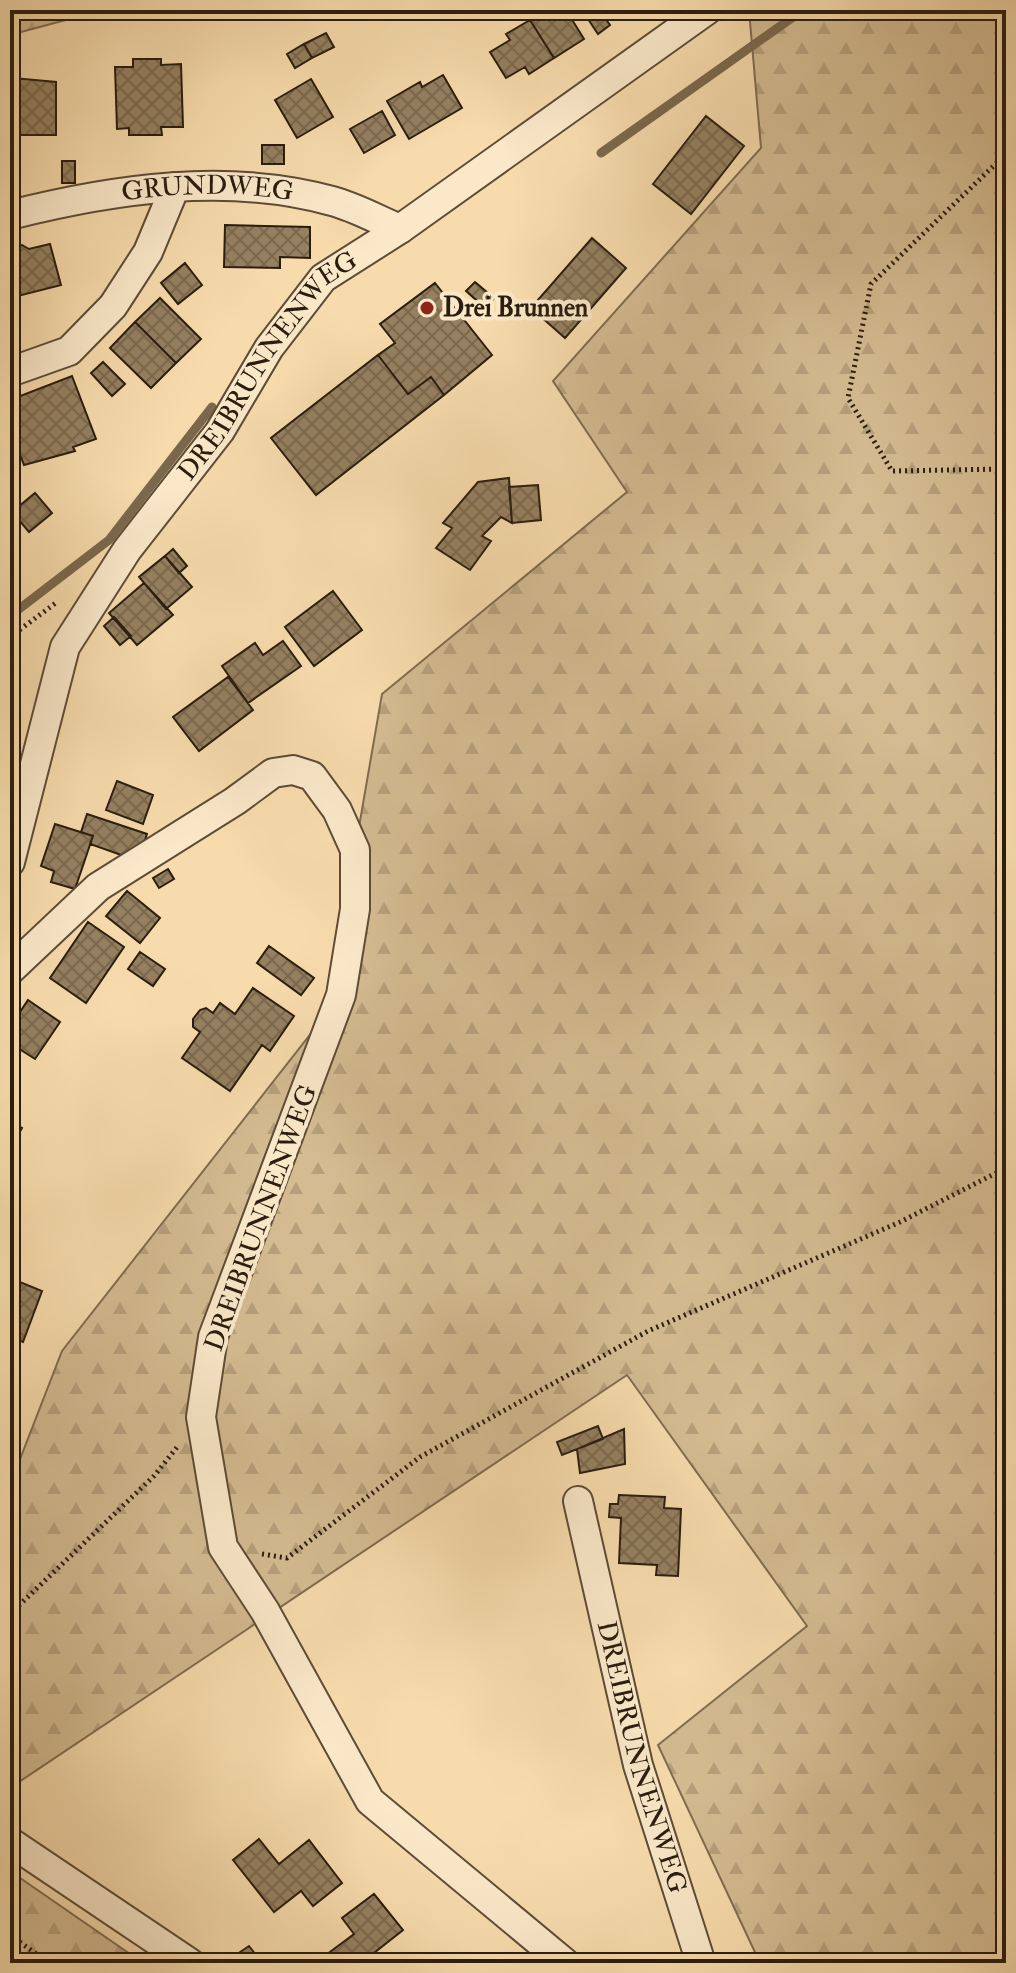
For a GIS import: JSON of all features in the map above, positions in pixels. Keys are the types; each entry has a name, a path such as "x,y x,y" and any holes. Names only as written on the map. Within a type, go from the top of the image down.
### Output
{"street":[{"name":"DREIBRUNNENWEG","path":"10,862 65,647 93,597 220,431 269,348 323,278 400,229 707,10"},
{"name":"GRUNDWEG","path":"10,215 85,196 175,187 281,190 334,201 400,229"},
{"path":"10,372 69,351 113,306 148,252 175,187"},
{"name":"DREIBRUNNENWEG","path":"10,970 98,887 235,801 273,773 293,770 312,776 337,810 355,850 355,909 341,995 213,1337 201,1417 223,1547 265,1611 370,1801 565,1963"},
{"name":"DREIBRUNNENWEG","path":"578,1501 638,1765 701,1963"},
{"path":"10,1842 190,1963"}],"path":[{"path":"1006,154 871,284 848,398 892,471 1006,469"},
{"path":"223,1547 287,1558 420,1457 648,1331 900,1222 1006,1168"},
{"path":"10,1614 154,1476 201,1417"},
{"path":"10,1935 49,1963"}],"green space":[{"path":"10,10 103,10 10,35"},
{"path":"749,10 1006,10 1006,1963 760,1963 658,1745 807,1626 627,1375 13,1786 10,1785 10,1485 62,1351 345,990 355,850 382,694 627,492 553,381 761,148"},
{"path":"10,1871 143,1963 10,1963"}],"building":[{"path":"557,10 566,10 584,39 554,58 530,20 545,11 548,15"},
{"path":"582,10 599,10 610,25 598,34"},
{"path":"530,20 554,58 529,74 525,67 506,78 490,52 510,40 506,34"},
{"path":"326,33 334,47 312,58 304,44"},
{"path":"304,44 312,58 295,68 287,54"},
{"path":"133,59 161,59 161,65 181,64 183,127 161,127 162,135 129,135 129,128 117,129 115,67 133,67"},
{"path":"443,75 462,108 409,139 387,101 420,82 422,87"},
{"path":"13,78 56,82 56,135 10,135"},
{"path":"311,79 333,117 297,138 275,100"},
{"path":"382,111 395,135 364,153 350,129"},
{"path":"706,116 744,146 691,214 653,184"},
{"path":"262,145 284,145 284,164 262,164"},
{"path":"62,161 75,161 75,183 62,183"},
{"path":"225,225 310,227 310,258 280,257 280,268 224,267"},
{"path":"592,238 626,268 565,338 531,308"},
{"path":"50,244 61,285 10,298 13,247 22,245 29,249"},
{"path":"185,263 202,285 178,304 161,283"},
{"path":"475,282 494,298 485,308 466,291"},
{"path":"435,283 492,355 444,395 431,377 408,394 378,355 395,343 380,324"},
{"path":"160,298 201,339 176,363 135,322"},
{"path":"135,322 176,363 151,388 110,348"},
{"path":"378,355 408,394 431,377 444,395 316,495 271,438"},
{"path":"103,362 125,384 112,396 91,373"},
{"path":"72,376 96,439 73,447 75,451 24,465 10,428 10,400"},
{"path":"509,478 512,523 501,517 482,536 491,541 470,570 436,548 452,528 443,523 478,482"},
{"path":"538,485 541,520 512,523 509,487"},
{"path":"35,493 52,513 29,532 12,512"},
{"path":"173,549 187,566 179,573 165,556"},
{"path":"165,556 192,587 166,609 139,577"},
{"path":"144,583 173,615 137,645 109,613"},
{"path":"333,591 362,630 314,666 285,627"},
{"path":"114,617 131,636 120,645 104,626"},
{"path":"283,641 301,666 248,703 222,666 255,643 263,655"},
{"path":"228,677 253,710 199,751 173,717"},
{"path":"117,781 153,795 143,824 106,810"},
{"path":"87,814 147,834 138,861 90,844 93,836 81,832"},
{"path":"55,824 93,836 75,889 51,882 54,871 41,866"},
{"path":"168,869 174,879 159,888 153,878"},
{"path":"127,891 160,918 140,943 106,916"},
{"path":"88,922 124,947 86,1003 50,978"},
{"path":"269,946 314,978 301,995 257,963"},
{"path":"140,952 165,969 153,986 128,969"},
{"path":"253,988 294,1016 270,1051 262,1045 230,1091 182,1058 200,1032 193,1027 193,1019 200,1010 206,1008 213,1013 220,1003 235,1014"},
{"path":"28,1000 60,1022 35,1059 10,1043 10,1027"},
{"path":"10,1122 22,1128 10,1150"},
{"path":"10,1278 42,1291 23,1342 10,1337"},
{"path":"598,1426 603,1439 562,1455 557,1442"},
{"path":"624,1429 625,1464 580,1473 577,1449"},
{"path":"619,1495 665,1497 664,1508 681,1509 678,1576 656,1575 657,1565 619,1563 621,1518 609,1517 610,1504 618,1504"},
{"path":"259,1839 279,1864 309,1840 342,1883 313,1906 301,1891 274,1912 233,1860"},
{"path":"374,1894 403,1930 374,1953 382,1963 326,1963 322,1958 354,1934 342,1918"},
{"path":"249,1946 262,1963 227,1961"}],"waterway":[{"path":"601,153 803,10"},
{"path":"10,616 109,540 212,407"}],"place":[{"name":"Drei Brunnen","path":"427,308"}]}
